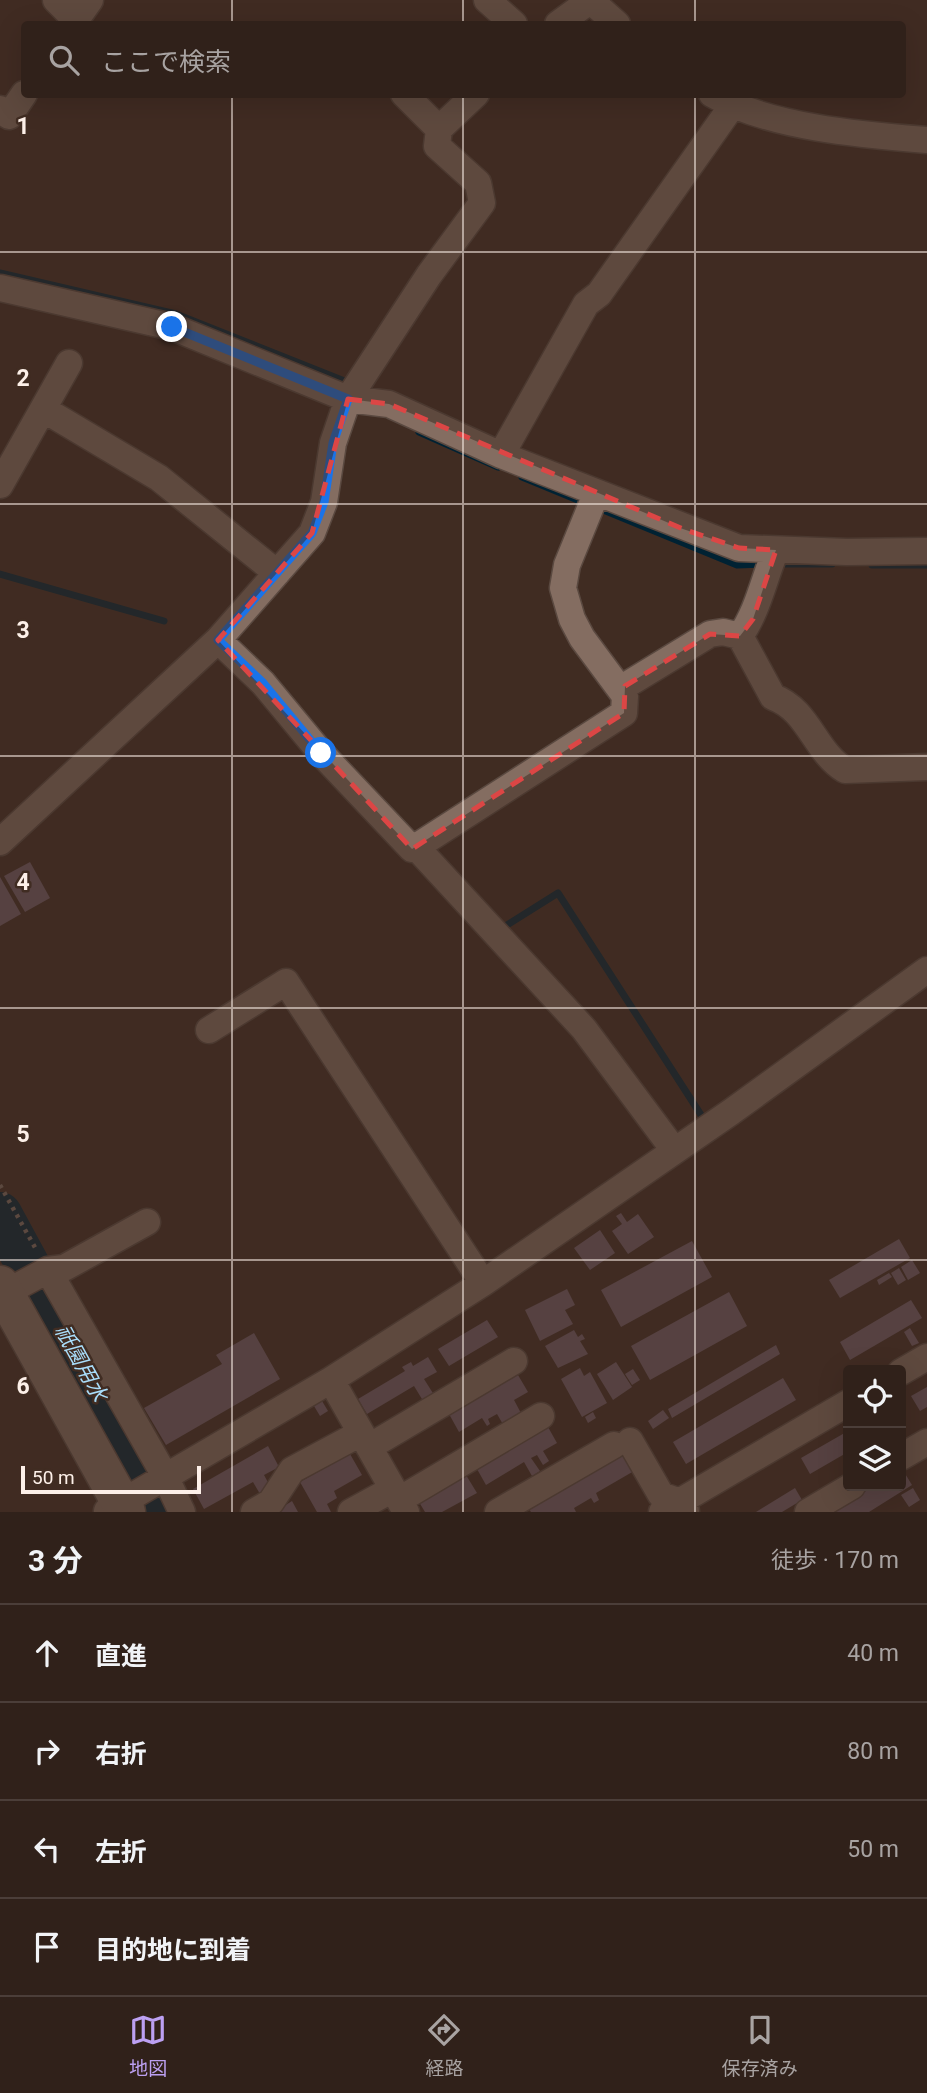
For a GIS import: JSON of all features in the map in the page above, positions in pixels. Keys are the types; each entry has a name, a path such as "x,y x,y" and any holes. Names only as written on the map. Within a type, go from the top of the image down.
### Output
{"street":[{"path":"56,0 80,15"},
{"path":"487,0 511,21"},
{"path":"562,21 590,0 614,21"},
{"path":"3,118 21,97"},
{"path":"408,98 439,129"},
{"path":"0,842 218,640 312,533 324,502 333,443 348,399 429,275 482,203 478,183 437,145 439,129 472,98"},
{"path":"501,455 586,304 599,294 722,100 849,134 927,140"},
{"path":"0,288 172,327 348,399 389,404 593,501 773,559 927,551"},
{"path":"0,485 69,363"},
{"path":"43,410 159,478 277,573"},
{"path":"218,640 263,683 321,753 412,849 624,713 625,696 582,638 572,619 563,588 567,565 593,501"},
{"path":"740,636 753,619 758,595 773,559"},
{"path":"620,690 703,637 723,632 740,636 774,697 790,703 834,763 845,770 927,767"},
{"path":"416,847 584,1029 674,1150"},
{"path":"25,1281 122,1505 162,1477 331,1380 483,1283 927,970"},
{"path":"209,1030 286,982 483,1283"},
{"path":"25,1281 64,1268 147,1222"},
{"path":"25,1281 162,1477 182,1512"},
{"path":"906,1369 927,1357"},
{"path":"254,1512 271,1502 292,1470 365,1440 514,1361"},
{"path":"331,1380 400,1500"},
{"path":"498,1512 622,1443 661,1495 676,1508 843,1406"},
{"path":"351,1512 400,1500 541,1416"},
{"path":"906,1455 926,1447"},
{"path":"808,1512 844,1491"}],"path":[{"path":"0,1185 25,1281"}],"highlighted area":[{"path":"348,399 389,404 683,529 739,548 776,550 753,619 740,636 710,634 625,686 624,713 412,849 218,640 312,533"}],"building":[{"path":"30,862 50,898 25,912 4,876"},
{"path":"0,877 21,914 0,926"},
{"path":"621,1213 627,1222 638,1214 654,1237 628,1254 612,1231 622,1224 616,1216"},
{"path":"600,1230 615,1253 590,1270 574,1248"},
{"path":"899,1239 910,1258 840,1298 829,1280"},
{"path":"692,1241 712,1277 621,1327 601,1290"},
{"path":"912,1260 920,1273 908,1280 901,1267"},
{"path":"899,1268 906,1280 898,1285 891,1273"},
{"path":"889,1273 892,1277 879,1285 877,1280"},
{"path":"567,1289 575,1305 565,1310 573,1324 540,1341 525,1310"},
{"path":"729,1292 747,1326 650,1380 631,1346"},
{"path":"911,1300 922,1318 850,1360 840,1342"},
{"path":"487,1320 498,1337 449,1366 438,1349"},
{"path":"910,1328 919,1343 912,1346 904,1332"},
{"path":"574,1330 578,1337 582,1334 585,1339 580,1341 588,1354 558,1368 545,1346"},
{"path":"254,1333 280,1379 166,1445 144,1408 222,1364 216,1355"},
{"path":"776,1345 780,1354 672,1418 668,1409"},
{"path":"428,1357 437,1372 424,1379 436,1398 425,1404 414,1386 367,1414 358,1399 405,1371 402,1367 411,1362 413,1366"},
{"path":"616,1362 632,1387 613,1400 597,1374"},
{"path":"580,1368 584,1376 590,1372 607,1403 582,1417 561,1379"},
{"path":"633,1369 640,1380 632,1385 625,1374"},
{"path":"518,1375 528,1392 514,1400 522,1415 504,1426 497,1414 488,1419 490,1424 487,1426 482,1418 459,1432 449,1414"},
{"path":"783,1378 796,1400 686,1464 673,1442"},
{"path":"927,1387 927,1407 920,1411 911,1396"},
{"path":"322,1401 328,1411 320,1416 314,1406"},
{"path":"663,1410 669,1418 653,1429 648,1421"},
{"path":"593,1412 596,1418 588,1423 585,1417"},
{"path":"548,1427 557,1443 543,1451 549,1461 543,1465 537,1455 531,1458 540,1471 532,1476 524,1462 486,1485 477,1469"},
{"path":"843,1434 843,1455 810,1474 801,1458"},
{"path":"268,1446 279,1467 264,1475 271,1488 260,1494 253,1482 204,1509 193,1489"},
{"path":"623,1452 634,1471 596,1493 599,1500 594,1503 591,1498 574,1508 576,1512 531,1512 528,1508"},
{"path":"350,1454 362,1475 334,1491 337,1498 327,1504 331,1512 317,1512 300,1482"},
{"path":"466,1475 477,1493 442,1512 425,1512 419,1502"},
{"path":"906,1475 912,1485 906,1489"},
{"path":"795,1488 802,1500 782,1512 756,1512"},
{"path":"913,1488 920,1500 909,1507 901,1495"},
{"path":"866,1491 902,1491 869,1512 832,1512"},
{"path":"292,1501 298,1512 275,1512"}],"waterway":[{"path":"0,273 176,314 347,382"},
{"path":"419,432 498,467"},
{"path":"522,477 585,503"},
{"path":"596,507 737,565 765,564"},
{"path":"777,564 832,564"},
{"path":"872,565 927,565"},
{"path":"0,574 164,621"},
{"path":"504,927 558,893 703,1118"},
{"name":"祇園用水","path":"0,1214 162,1512"}],"route":[{"path":"172,327 348,399 333,443 324,502 312,533 218,640 263,683 321,753"}]}
